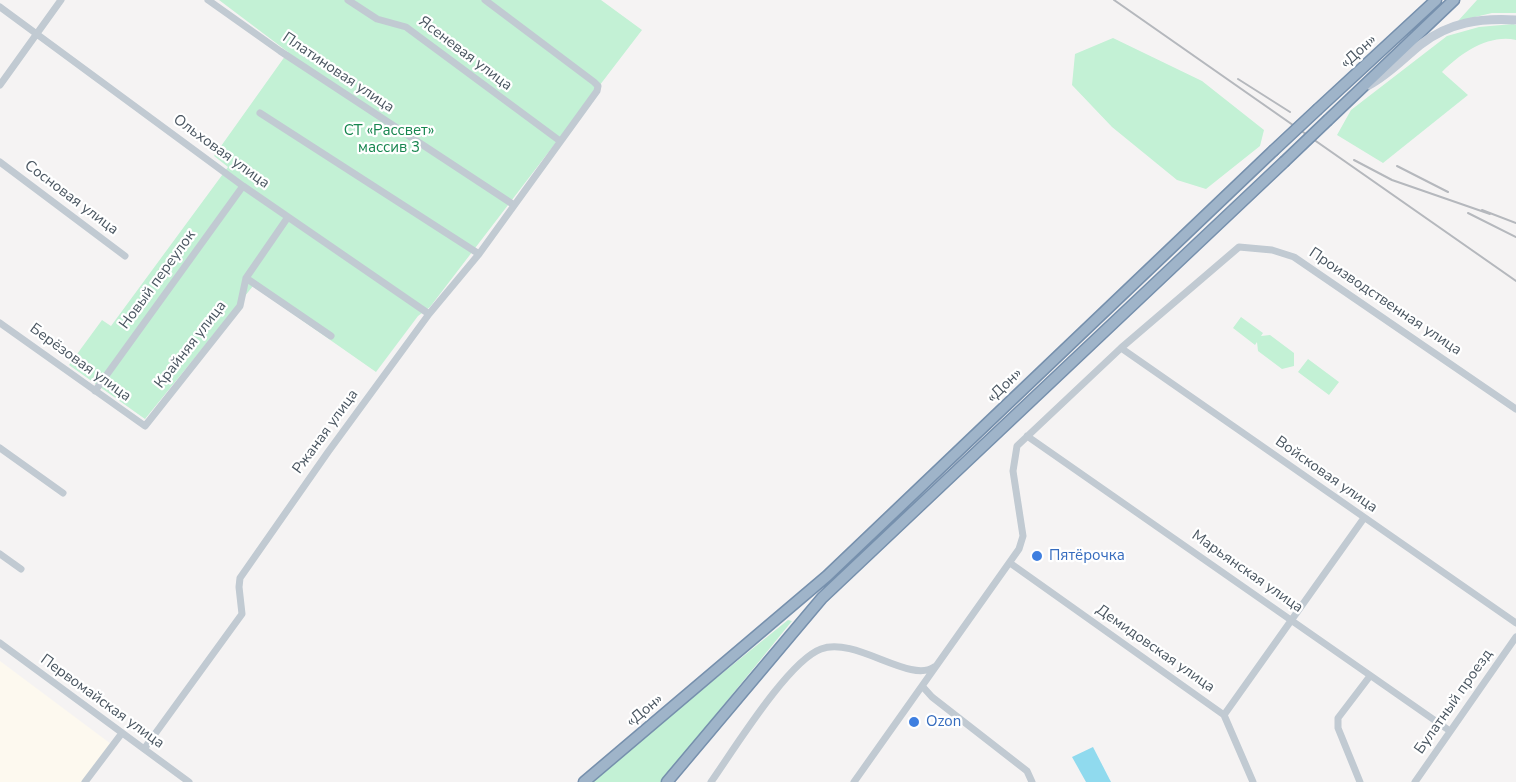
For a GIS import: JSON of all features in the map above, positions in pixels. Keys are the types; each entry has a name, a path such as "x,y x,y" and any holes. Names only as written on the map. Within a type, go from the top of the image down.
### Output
{"highway":[{"name":"«Дон»","path":"584,782 827,576 1273,151 1436,0"},
{"name":"«Дон»","path":"667,782 822,598 1364,88 1454,0"}],"main road":[{"path":"1364,88 1436,33 1457,24 1494,19 1516,20"}],"street":[{"path":"0,85 61,0"},
{"name":"Платиновая улица","path":"208,0 280,51 514,205"},
{"name":"Ясеневая улица","path":"348,0 377,19 392,21 406,27 560,141"},
{"name":"Ржаная улица","path":"144,749 242,614 238,586 240,578 328,452 429,314 479,254 598,86 485,0"},
{"name":"Ольховая улица","path":"0,7 243,186 429,314"},
{"path":"260,113 479,254"},
{"name":"Сосновая улица","path":"0,162 125,256"},
{"name":"Новый переулок","path":"95,391 243,186"},
{"name":"Крайняя улица","path":"145,426 240,306 246,279 288,217"},
{"name":"Производственная улица","path":"854,782 1010,563 1023,536 1013,459 1017,446 1121,348 1228,254 1246,246 1294,257 1516,409"},
{"path":"246,279 332,336"},
{"name":"Берёзовая улица","path":"0,322 145,426"},
{"name":"Войсковая улица","path":"1121,348 1516,623"},
{"name":"Марьянская улица","path":"1027,436 1450,731"},
{"path":"0,448 63,493"},
{"path":"1253,782 1224,715 1364,518"},
{"path":"0,554 21,569"},
{"name":"Демидовская улица","path":"1010,563 1224,715"},
{"name":"Булатный проезд","path":"1415,782 1516,637"},
{"name":"Первомайская улица","path":"0,643 189,782"},
{"path":"711,782 781,685 819,649 831,646 846,647 920,672 936,665"},
{"path":"1360,782 1338,729 1338,718 1370,676"},
{"path":"922,687 1027,771 1032,782"},
{"path":"85,782 122,733"}],"shaded area":[{"path":"0,661 111,744 83,782 0,782"}],"green space":[{"name":"СТ «Рассвет» массив 3","path":"219,0 601,0 642,30 430,307 418,316 376,372 253,286 145,419 69,365 102,320 111,326 228,167 214,156 288,52"},
{"path":"1477,0 1516,0 1516,13 1492,13 1458,21"},
{"path":"1516,25 1516,40 1486,42 1458,58 1442,72 1468,95 1383,163 1337,135 1351,110 1447,36 1479,27"},
{"path":"1113,38 1202,81 1264,130 1260,146 1206,189 1177,180 1112,127 1072,85 1075,54"},
{"path":"1241,317 1263,333 1261,336 1270,335 1294,353 1294,366 1282,369 1258,351 1257,342 1255,345 1233,328"},
{"path":"1308,359 1339,382 1329,395 1298,372"},
{"path":"788,620 792,621 661,782 588,782"}],"water":[{"path":"1093,747 1111,782 1086,782 1072,757"}],"railway":[{"path":"1114,0 1516,281"},
{"path":"1238,79 1290,112"},
{"path":"1354,160 1392,180 1490,214"},
{"path":"1397,166 1448,192"},
{"path":"1482,210 1516,223"},
{"path":"1468,213 1516,237"}],"place":[{"name":"Пятёрочка","path":"1037,556"},
{"name":"Ozon","path":"914,722"}]}
